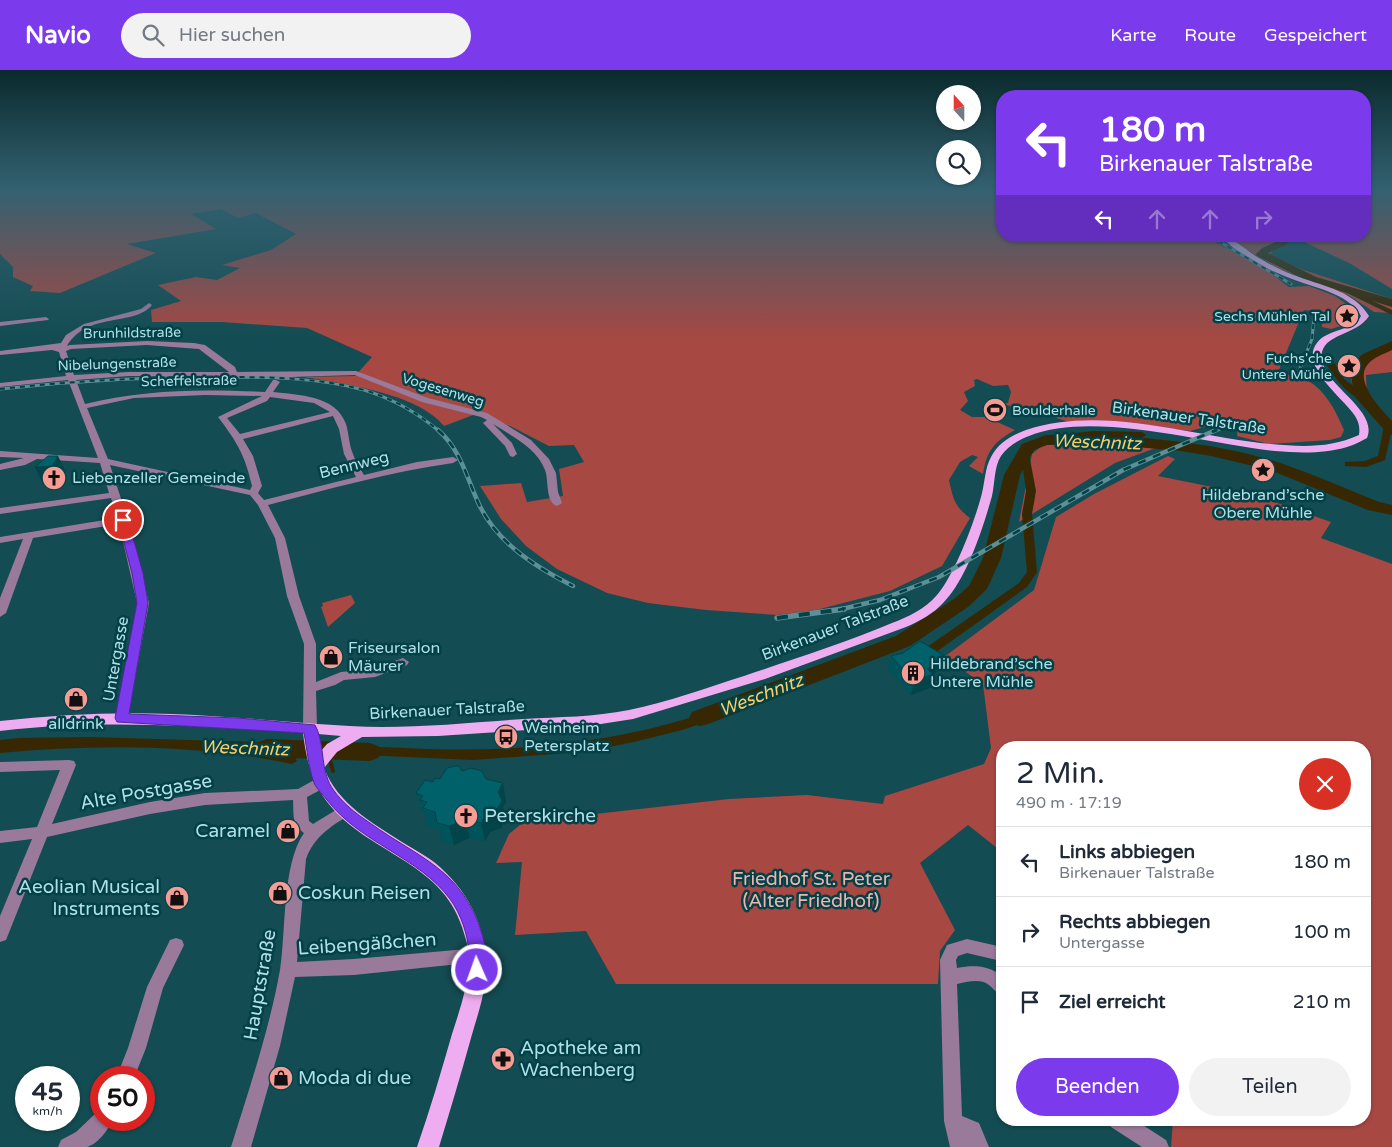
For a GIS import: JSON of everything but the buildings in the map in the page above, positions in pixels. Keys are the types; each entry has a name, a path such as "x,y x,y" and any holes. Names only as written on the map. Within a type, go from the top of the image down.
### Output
{"main road":[{"name":"Birkenauer Talstraße","path":"0,726 58,720 122,718 238,723 354,735 445,731 623,717 717,689 897,626 921,614 940,599 954,578 980,515 995,458 1010,442 1032,431 1065,425 1096,424 1134,427 1264,447 1301,450 1333,449 1356,443 1364,436 1365,426 1323,372 1317,353 1321,343 1330,336 1360,323 1365,316 1363,310 1344,297 1280,271 1232,242"},
{"path":"310,731 318,774 344,811 377,836 428,867 457,896 465,909 473,930 478,954 476,984 428,1147"},
{"path":"318,774 332,748 354,735"}],"street":[{"path":"63,347 66,339 73,332 89,324 142,311 149,305"},
{"path":"0,324 46,318"},
{"name":"Brunhildstraße","path":"0,353 63,347 147,343 194,345 202,347 234,374"},
{"name":"Untergasse","path":"63,347 71,378 104,461 113,495 123,520 137,573 142,603 122,718"},
{"path":"234,374 304,374 310,368 333,367"},
{"name":"Vogesenweg","path":"304,374 356,373 407,394 453,409 484,416 528,442 546,461 551,473 557,503"},
{"name":"Nibelungenstraße","path":"0,385 128,374 234,374"},
{"path":"253,493 257,486 252,464 239,437 222,416 264,399 276,382"},
{"name":"Scheffelstraße","path":"82,407 121,398 155,394 267,394 323,404 335,413"},
{"path":"239,437 335,413 342,425 349,455 361,478"},
{"path":"490,420 487,423 508,445 513,454"},
{"path":"0,454 104,461 253,493 262,504 280,538 293,596 310,644 310,731"},
{"path":"0,467 22,463 36,456"},
{"name":"Bennweg","path":"262,504 417,465 453,460"},
{"path":"0,511 113,495"},
{"path":"0,540 123,520"},
{"path":"0,613 3,598 29,536"},
{"path":"310,688 331,682 341,676 375,674 403,662"},
{"path":"0,767 69,765 0,935"},
{"path":"314,832 302,824 300,794 318,774"},
{"name":"Alte Postgasse","path":"0,837 42,832 150,808 205,799 300,794"},
{"name":"Hauptstraße","path":"241,1147 271,1046 288,970 299,858 304,843 314,832 344,811"},
{"path":"130,1066 155,987 176,945"},
{"path":"960,1147 953,1121 948,960 953,950 968,946 996,953"},
{"name":"Leibengäßchen","path":"288,970 354,968 478,954"},
{"path":"949,978 982,972 996,982"},
{"path":"953,1121 972,1130 979,1147"},
{"path":"1127,1126 1160,1147"},
{"path":"68,1147 92,1131"}],"green space":[{"path":"0,240 149,240 127,244 156,253 60,293 30,291 33,286 13,277 13,267 0,254"},
{"path":"286,240 1215,242 1265,269 1289,287 1309,286 1335,296 1348,305 1353,322 1331,329 1322,327 1322,312 1304,310 1278,372 1301,378 1318,388 1333,408 1344,430 1341,437 1330,440 1269,444 1237,436 1238,425 1227,421 1190,431 1124,423 1066,421 1021,407 1016,408 1004,404 1008,403 1011,392 1008,385 993,386 977,379 974,380 975,386 964,392 968,401 960,410 972,417 986,417 1015,430 997,443 989,453 983,474 969,466 978,457 972,455 960,462 949,480 955,501 970,518 942,566 890,591 816,610 777,615 706,610 648,603 607,593 557,569 526,546 501,519 480,486 521,483 527,502 563,496 559,469 584,462 574,445 549,446 510,426 476,414 444,426 432,415 416,405 398,398 359,387 304,377 355,376 372,357 307,328 222,322 152,322 151,310 181,301 158,285 196,277 217,280 240,268 222,265 271,250"},
{"path":"1392,240 1392,289 1351,264 1304,242"},
{"path":"1236,242 1276,242 1272,244 1273,250 1270,255 1301,269 1392,299 1392,313 1374,312 1350,296 1280,269"},
{"path":"1392,345 1392,372 1366,375 1367,396 1352,383 1349,371 1366,354"},
{"path":"1102,442 1161,446 1115,463 1019,522 1032,454 1044,444"},
{"name":"Friedhof St. Peter (Alter Friedhof)","path":"1168,456 1175,459 1158,476 1257,496 1331,522 1321,538 1392,564 1392,1147 1171,1147 1173,1126 1371,1126 1371,741 996,741 996,847 968,825 920,863 955,930 940,951 938,984 616,984 586,931 515,935 522,862 496,863 509,834 532,815 577,816 729,799 807,795 883,804 885,796 984,764 991,748 983,684 944,657 1034,590 1056,517 1094,494"},
{"path":"351,595 355,603 328,627 321,607 323,606 322,603"}],"water":[{"path":"723,707 728,715 682,730 605,748 567,753 473,760 342,754 349,746 353,745 487,749 567,743 646,729"},
{"path":"89,737 290,743 297,761 292,764 256,757 183,749 109,747 0,753 0,740"}],"waterway":[{"name":"Weschnitz","path":"1284,242 1261,254 1312,279 1392,303"},
{"path":"1341,288 1392,313"},
{"name":"Weschnitz","path":"1392,345 1368,357 1361,363 1357,372 1362,397 1392,430"},
{"path":"1328,359 1342,381 1362,397"},
{"path":"1348,464 1366,464 1382,458 1388,426"},
{"path":"1046,440 1094,434 1142,435"},
{"name":"Weschnitz","path":"700,718 903,641 961,603 977,589 992,558 1012,475 1028,447 1046,440 1102,439 1181,446 1211,451 1276,467 1374,506 1392,510"},
{"path":"921,657 1023,585 1032,572 1027,514 1031,491 1025,454"},
{"name":"Weschnitz","path":"267,748 370,752"},
{"path":"329,757 333,771"}],"railway":[{"path":"1220,242 1291,284"},
{"path":"1297,376 1312,339 1314,316"},
{"path":"0,389 162,378 253,377 309,380 364,390 385,398 413,412 440,432"},
{"path":"1213,432 1227,426"},
{"path":"438,430 452,445 466,472 477,500 494,528 530,561 573,586"},
{"path":"840,610 880,600 939,577 1123,470 1216,430"},
{"path":"840,610 844,609"},
{"path":"777,618 840,610"}],"place":[{"name":"Sechs Mühlen Tal","path":"1347,316"},
{"name":"Fuchs'che Untere Mühle","path":"1349,366"},
{"name":"Boulderhalle","path":"995,410"},
{"name":"Hildebrand’sche Obere Mühle","path":"1263,470"},
{"name":"Liebenzeller Gemeinde","path":"54,478"},
{"name":"Friseursalon Mäurer","path":"331,657"},
{"name":"Hildebrand’sche Untere Mühle","path":"913,673"},
{"name":"alldrink","path":"76,699"},
{"name":"Weinheim Petersplatz","path":"506,737"},
{"name":"Peterskirche","path":"466,816"},
{"name":"Caramel","path":"288,831"},
{"name":"Coskun Reisen","path":"280,893"},
{"name":"Aeolian Musical Instruments","path":"177,898"},
{"name":"Apotheke am Wachenberg","path":"503,1059"},
{"name":"Moda di due","path":"281,1078"}],"route":[{"path":"123,520 137,573 142,603 122,718 310,728 321,783 344,811 377,836 428,867 457,896 465,909 475,939 478,954 477,970"}]}
